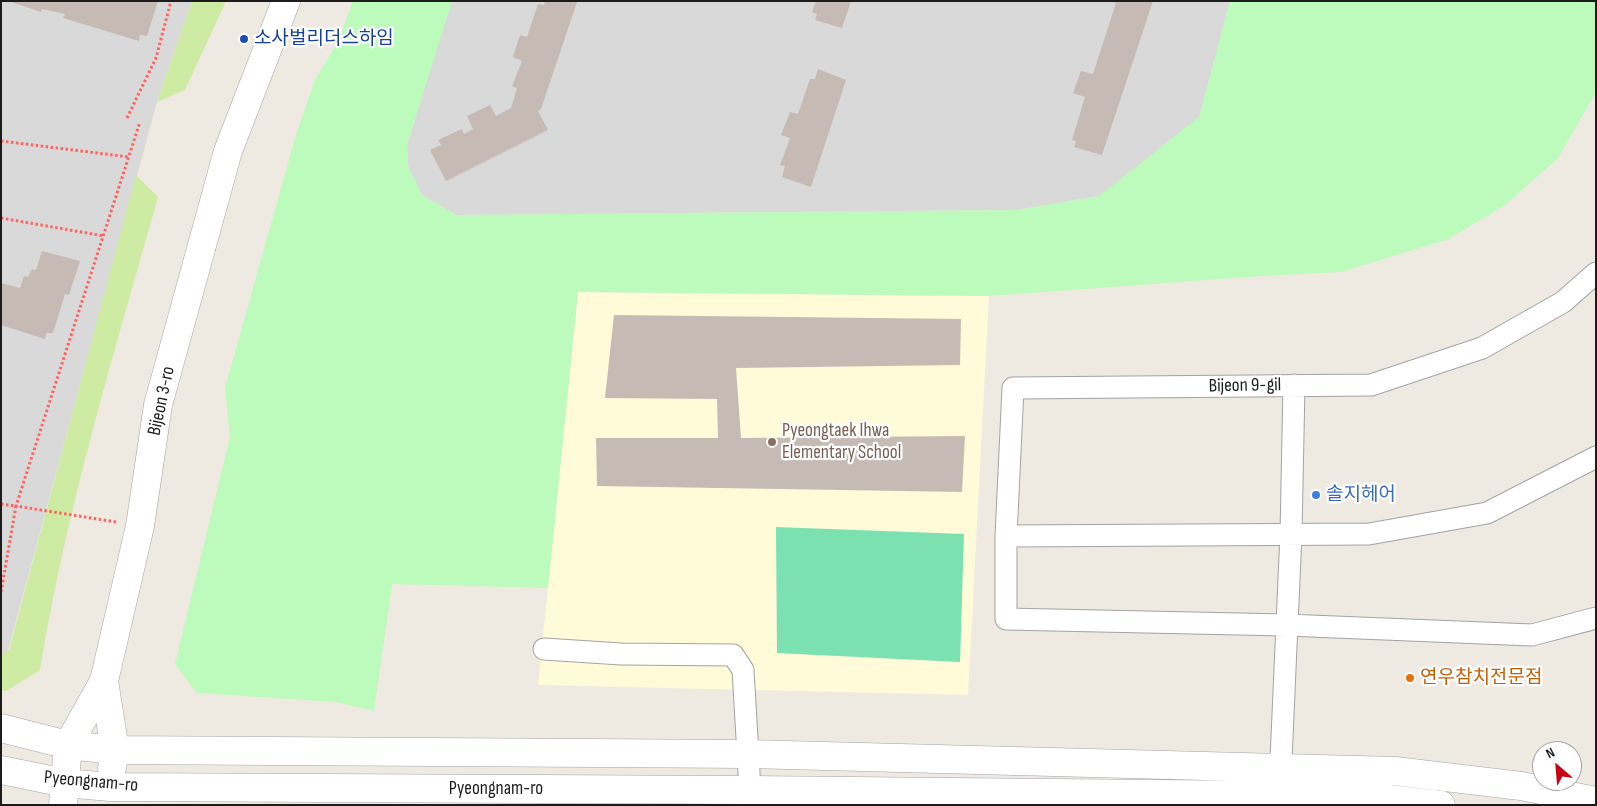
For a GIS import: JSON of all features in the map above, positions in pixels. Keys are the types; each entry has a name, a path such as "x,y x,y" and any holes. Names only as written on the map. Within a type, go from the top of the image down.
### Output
{"street":[{"name":"Bijeon 3-ro","path":"64,794 68,744 104,681 140,526 158,406 228,151 286,1"},
{"name":"Bijeon 9-gil","path":"1596,273 1563,302 1482,348 1371,384 1013,388 1006,536 1006,618 1286,625 1532,635 1596,618"},
{"path":"1280,795 1291,534 1294,385"},
{"path":"1006,536 1369,534 1488,513 1596,457"},
{"path":"544,649 621,654 733,655 743,670 750,790"},
{"path":"104,681 115,750 109,796"},
{"path":"1,728 68,744 115,750 748,754 1395,770 1522,786 1596,801"},
{"name":"Pyeongnam-ro","path":"1,770 64,794 109,796 750,790 1363,796 1441,805"}],"path":[{"path":"127,118 156,58 171,1"},
{"path":"1,592 16,506 140,122"},
{"path":"1,141 129,158"},
{"path":"1,218 104,236"},
{"path":"1,504 140,526"}],"shaded area":[{"path":"1,1 192,1 157,102 8,650 1,655"},
{"path":"451,1 1230,1 1195,134 1099,196 1017,210 456,215 422,195 408,166 407,145"},
{"name":"Pyeongtaek Ihwa Elementary School","path":"578,292 989,296 968,695 538,685"}],"green space":[{"path":"192,1 226,1 185,90 157,102"},
{"path":"353,1 452,1 407,145 408,166 422,195 456,215 1017,210 1099,196 1199,117 1230,1 1596,1 1596,92 1558,158 1505,205 1449,239 1341,272 989,296 578,292 548,588 392,584 374,711 337,702 197,693 175,664 230,437 225,388 296,135 315,80 339,40"},
{"path":"136,175 158,197 77,491 63,551 40,670 6,691 1,690 1,655 9,650"},
{"path":"776,527 964,534 960,662 777,653"}],"building":[{"path":"8,1 158,1 147,36 140,35 139,41 63,18 65,14 42,9 41,12"},
{"path":"545,1 577,2 541,109 538,111 548,130 446,181 430,150 441,145 438,140 462,129 464,134 473,129 467,116 490,105 496,116 511,108 517,88 512,86 522,61 513,57 520,35 527,37 538,4 544,5"},
{"path":"816,1 851,1 842,28 815,20 817,14 812,12"},
{"path":"1112,1 1153,1 1102,155 1074,147 1076,141 1072,140 1085,97 1073,93 1081,71 1093,74 1116,3"},
{"path":"818,69 846,80 811,187 782,177 785,166 780,165 790,138 781,135 790,112 798,114 810,79 815,79"},
{"path":"42,251 80,261 69,295 65,294 53,333 46,333 45,339 1,325 1,283 20,288 24,276 28,277 32,269 36,270"},
{"path":"614,315 961,319 960,365 736,368 741,438 965,436 962,492 597,486 596,438 718,438 717,399 605,398"}],"place":[{"name":"소사벌리더스하임","path":"244,39"},
{"name":"Pyeongtaek Ihwa Elementary School","path":"772,442"},
{"name":"솔지헤어","path":"1316,495"},
{"name":"연우참치전문점","path":"1410,678"}]}
